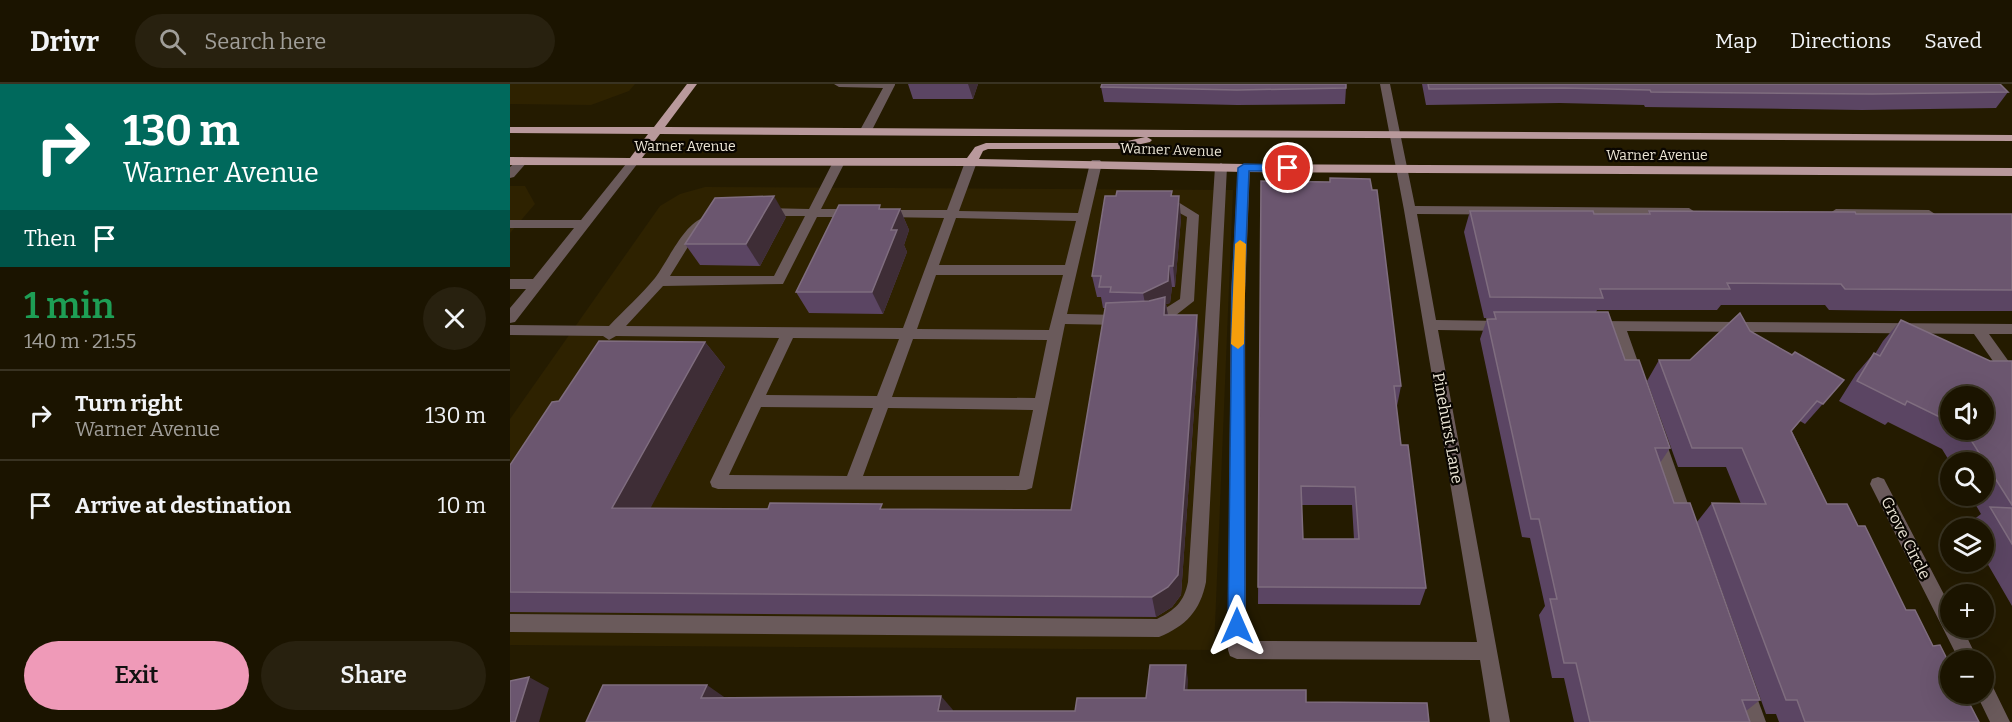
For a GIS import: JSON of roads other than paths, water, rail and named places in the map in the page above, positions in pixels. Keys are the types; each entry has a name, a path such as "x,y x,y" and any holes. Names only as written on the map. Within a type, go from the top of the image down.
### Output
{"main road":[{"path":"634,161 692,84"},
{"name":"Warner Avenue","path":"510,130 2012,138"},
{"path":"971,162 979,148 986,146 1119,146 1178,133"},
{"name":"Warner Avenue","path":"516,161 971,162 1244,168 2012,172"}],"street":[{"path":"839,84 890,84 865,132"},
{"name":"Pinehurst Lane","path":"1385,84 1410,210 1500,722"},
{"path":"510,174 516,161"},
{"path":"510,318 634,161"},
{"path":"660,281 778,281 839,162"},
{"path":"853,482 971,162"},
{"path":"788,333 718,482 1026,483 1055,335 1089,209 1096,163"},
{"path":"510,623 1159,628 1183,616 1193,601 1197,582 1221,167"},
{"path":"1244,168 1238,294 1237,650 1488,651"},
{"path":"1060,319 1147,321 1166,315 1187,301 1193,215 1174,205 1154,205"},
{"path":"747,212 812,211 952,215 1089,209"},
{"path":"1410,210 1700,212"},
{"path":"1820,213 1940,214"},
{"path":"599,351 612,331 660,281 687,239 702,222 718,215"},
{"path":"510,224 584,224"},
{"path":"931,270 1071,270"},
{"path":"510,284 536,284"},
{"path":"1430,325 1524,326"},
{"path":"1583,326 2012,329"},
{"path":"1618,327 1642,394"},
{"path":"1978,329 2012,378"},
{"path":"510,330 1055,335"},
{"path":"756,401 1042,404"},
{"path":"1654,428 1693,541"},
{"name":"Grove Circle","path":"1878,484 1940,604"},
{"path":"1740,677 1756,722"},
{"path":"1991,704 2001,722"}]}
